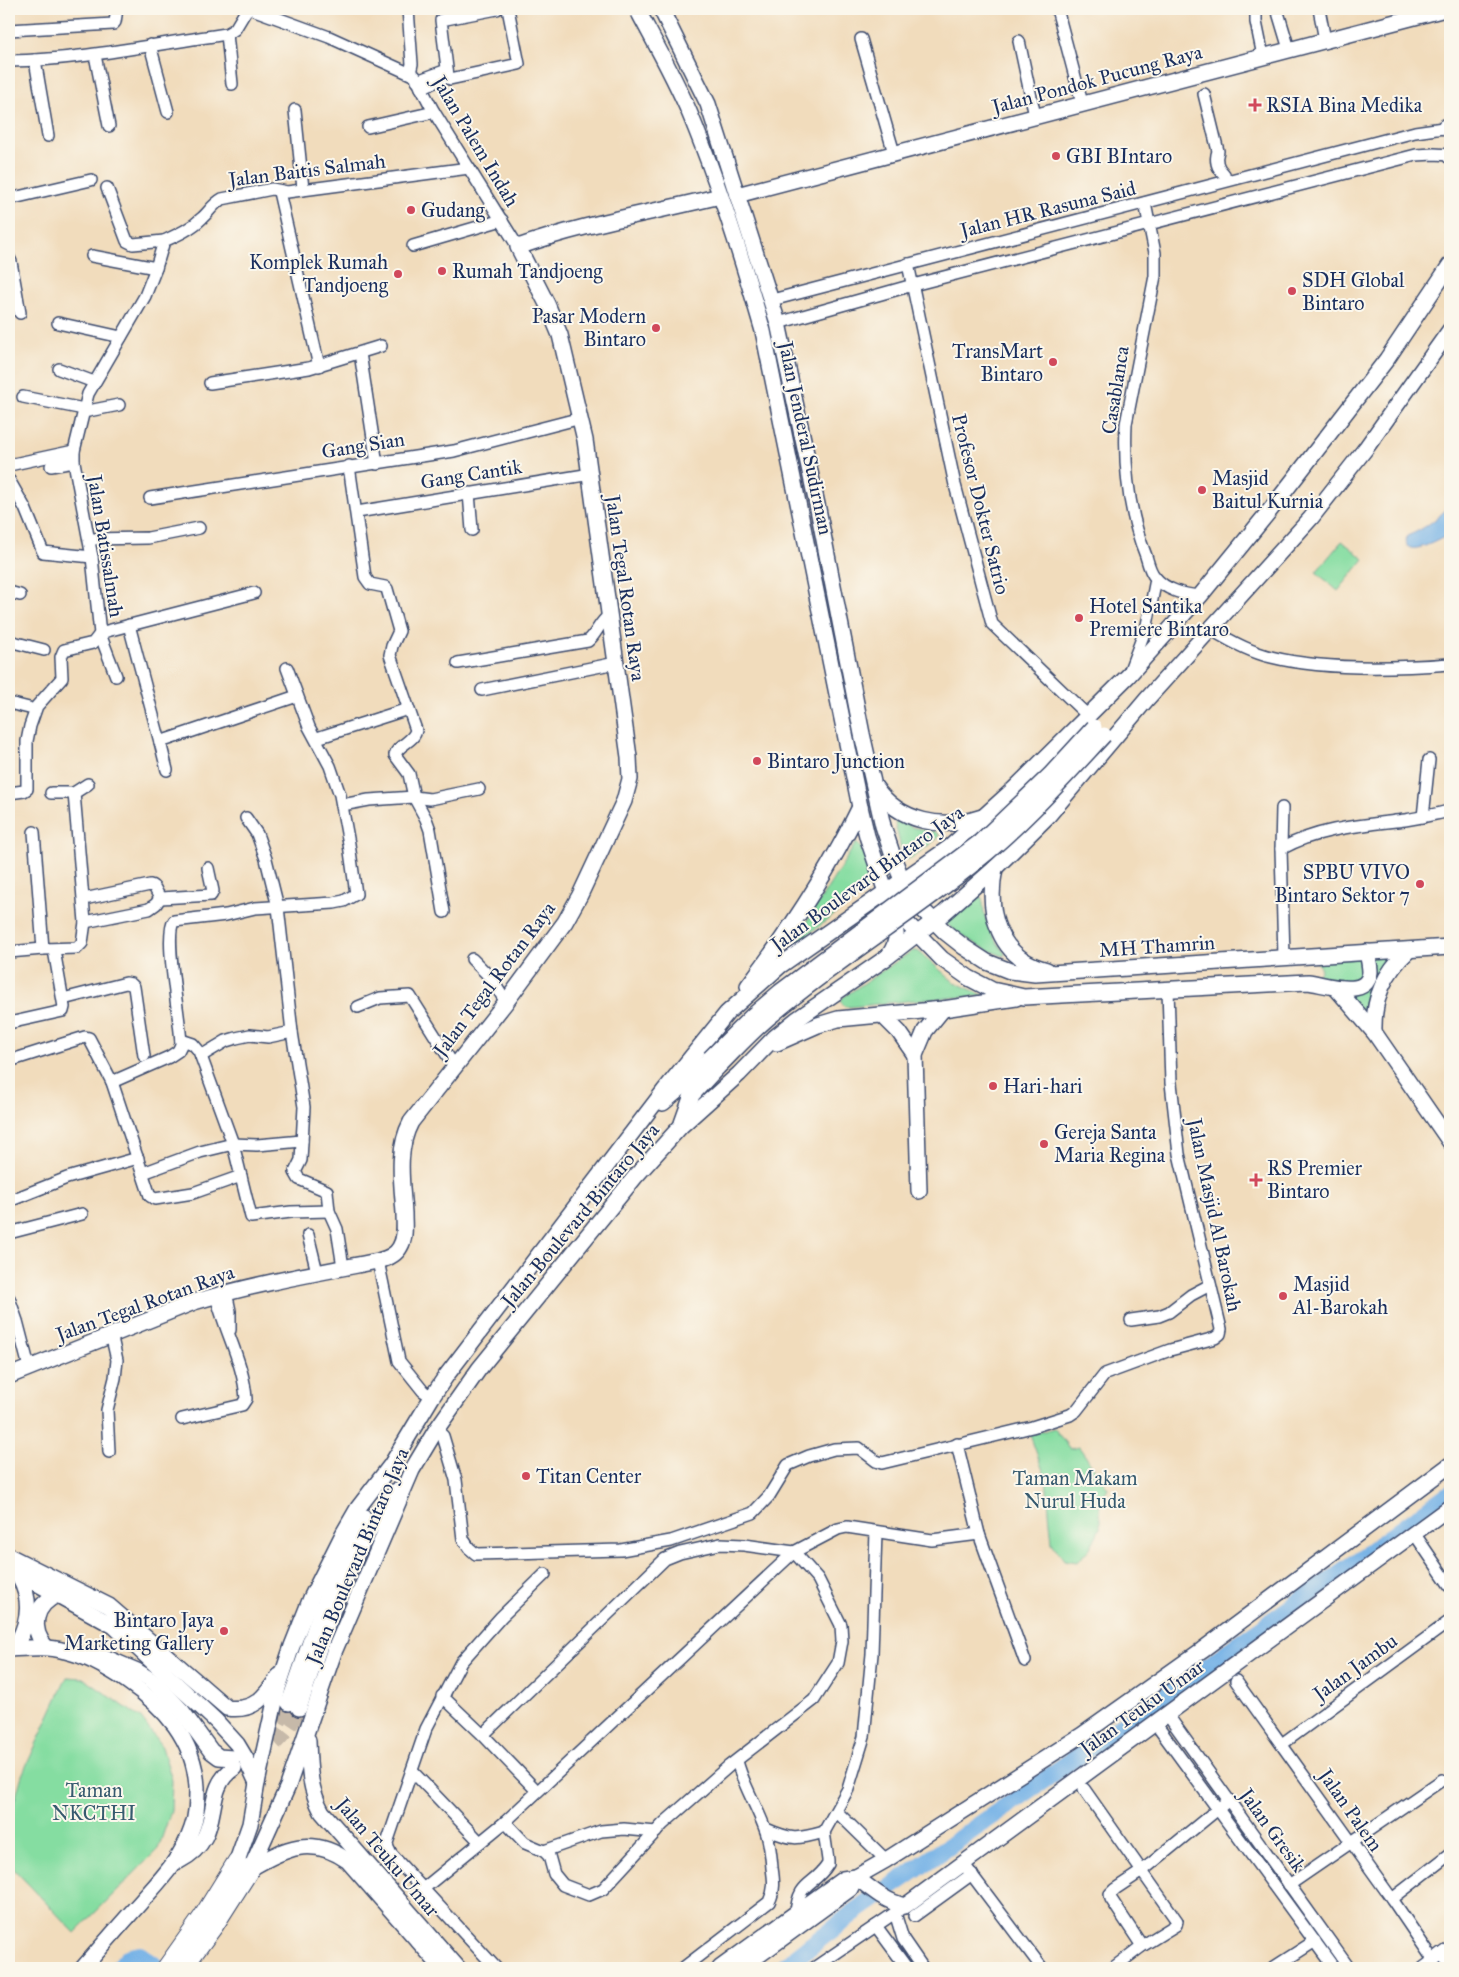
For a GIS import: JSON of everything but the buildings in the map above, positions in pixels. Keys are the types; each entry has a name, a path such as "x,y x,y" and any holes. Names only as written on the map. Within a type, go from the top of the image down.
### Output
{"highway":[{"path":"166,1968 183,1961 214,1926 244,1864"}],"main road":[{"name":"Jalan Jenderal Sudirman","path":"637,9 690,113 720,196 763,331 860,807 867,836 886,892"},
{"name":"Jalan Jenderal Sudirman","path":"661,9 708,104 772,300 800,424 873,784 883,826 902,880"},
{"name":"Jalan Pondok Pucung Raya","path":"737,194 1326,40 1426,11 1446,9"},
{"path":"744,215 759,188"},
{"path":"518,247 603,221 720,196"},
{"path":"698,202 715,210 729,223"},
{"name":"Jalan Tegal Rotan Raya","path":"9,1376 111,1334 221,1294 317,1272 378,1261 397,1252 405,1234 401,1158 406,1131 565,922 584,887 628,789 628,757 591,474 581,418 560,335 547,304 518,247"},
{"name":"Jalan Boulevard Bintaro Jaya","path":"644,1118 788,1001 957,877 999,842 1046,796 1126,678 1200,596 1271,509 1387,359 1450,265"},
{"name":"Jalan Boulevard Bintaro Jaya","path":"244,1864 288,1786 334,1652 412,1470 436,1430 479,1370 650,1159 681,1126 761,1053 775,1037 796,1020 886,958 963,897 995,868 1076,785 1147,700 1311,518 1366,448 1450,330"},
{"path":"782,426 793,429 800,424"},
{"path":"786,445 792,439 803,441"},
{"name":"Jalan Boulevard Bintaro Jaya","path":"244,1864 256,1783 283,1669 311,1598 338,1542 358,1508 391,1465 432,1397 686,1062 727,1013 781,965 950,848 986,815 1095,726 1147,700"},
{"path":"873,784 884,798 897,809 921,820 947,824 973,820 986,815"},
{"path":"727,1013 786,936 830,866 860,807"},
{"path":"930,861 923,874 934,892 948,898 963,897"},
{"path":"995,868 992,906 996,923 1003,938 1023,960 1043,969 1062,974"},
{"name":"MH Thamrin","path":"902,880 920,907 964,947 987,962 1010,971 1035,974 1062,974 1284,957 1450,947"},
{"path":"886,892 904,920 917,934 942,958 968,978 992,990 1024,997"},
{"path":"857,912 874,907 884,911 894,923 896,930 895,945 886,958"},
{"path":"1374,1032 1374,1016 1381,986 1388,972 1409,950"},
{"path":"761,1053 784,1040 818,1025 838,1019 943,1009 1024,997 1308,982 1336,988 1359,987 1364,985 1370,973 1367,952"},
{"path":"1336,988 1374,1032 1450,1142"},
{"path":"919,1191 915,1056 925,1031 943,1009"},
{"path":"883,1016 898,1032 915,1056"},
{"name":"Jalan Boulevard Bintaro Jaya","path":"681,1126 692,1095 714,1062"},
{"path":"391,1465 353,1537 332,1585 310,1640 294,1705 361,1547 391,1497 412,1470"},
{"name":"Jalan Teuku Umar","path":"720,1968 843,1879 856,1877 886,1860 1082,1735 1202,1650 1450,1465"},
{"name":"Jalan Teuku Umar","path":"902,1910 968,1869 1154,1723 1450,1507"},
{"path":"14,1565 109,1606 227,1708 238,1709 259,1702 283,1669"},
{"path":"14,1565 56,1595 89,1610 114,1626 216,1720 237,1744 246,1759 256,1783"},
{"path":"12,1649 22,1636 27,1622 28,1609 22,1583 14,1565"},
{"path":"46,1647 36,1628 37,1614 45,1602 56,1595"},
{"path":"12,1649 46,1647 66,1651 96,1662 143,1692 171,1718 182,1735 190,1752 196,1776 197,1798 193,1827 175,1863 83,1968"},
{"path":"66,1651 88,1651 137,1671 172,1699 211,1751 233,1763 218,1784 209,1826 201,1844 190,1854 175,1863"},
{"path":"216,1720 224,1720 227,1708"},
{"name":"Jalan Teuku Umar","path":"308,1732 311,1785 314,1798 322,1812 458,1968"},
{"name":"Jalan Teuku Umar","path":"244,1864 297,1847 316,1847 335,1852 348,1861 442,1968"},
{"path":"856,1877 902,1910"},
{"name":"Jalan Teuku Umar","path":"741,1968 850,1889 856,1877"}],"street":[{"path":"9,30 113,24 117,9"},
{"path":"9,61 95,55 227,34 235,29 247,9"},
{"name":"Jalan Palem Indah","path":"252,9 329,38 416,81 518,247"},
{"path":"408,9 412,64 416,81 447,73"},
{"path":"497,9 441,20 447,73 450,79 519,64 508,9"},
{"path":"1057,9 1082,103"},
{"path":"1256,9 1256,22 1263,56"},
{"path":"1277,9 1289,49"},
{"path":"1319,9 1326,40"},
{"path":"227,34 232,84"},
{"path":"861,39 894,153"},
{"path":"1019,41 1035,116"},
{"path":"150,45 168,112"},
{"path":"95,55 109,126"},
{"path":"34,60 48,136"},
{"path":"1204,94 1218,151 1222,156 1225,178"},
{"path":"295,110 303,189"},
{"path":"368,127 434,112"},
{"name":"Jalan HR Rasuna Said","path":"772,300 1146,203 1225,178 1317,158 1415,132 1449,126"},
{"name":"Jalan HR Rasuna Said","path":"778,323 913,285 1416,155 1450,156"},
{"path":"1317,158 1322,179"},
{"name":"Jalan Baitis Salmah","path":"164,241 191,227 215,203 222,199 272,190 279,192 469,168"},
{"path":"9,199 91,180"},
{"path":"74,456 83,410 94,382 145,296 164,241 134,244 127,241 107,188"},
{"path":"279,192 319,366"},
{"name":"Casablanca","path":"1146,203 1155,253 1155,276 1126,424 1125,449 1130,502 1137,534 1156,579"},
{"path":"413,246 502,220"},
{"path":"92,256 156,268"},
{"path":"9,258 20,312"},
{"name":"Profesor Dokter Satrio","path":"908,264 955,485 992,624 1095,726"},
{"path":"58,323 121,336"},
{"path":"210,383 319,366 381,346"},
{"path":"360,353 378,464"},
{"path":"59,369 94,382"},
{"path":"23,397 83,410 120,405"},
{"name":"Gang Sian","path":"150,498 454,451 581,418"},
{"path":"9,465 74,456"},
{"path":"51,466 74,456"},
{"name":"Jalan Batissalmah","path":"9,793 26,789 27,741 30,726 37,706 62,678 62,653 64,650 93,643 100,634 90,540 74,456"},
{"path":"349,466 365,577 370,584 387,589 399,629 390,655 416,729 416,735 397,750 395,755 409,774 414,797 430,830 444,912"},
{"name":"Gang Cantik","path":"357,512 591,474"},
{"path":"9,480 25,508 44,552 92,557"},
{"path":"469,493 472,530"},
{"path":"90,540 148,538 199,528"},
{"path":"1126,678 1147,625 1156,579 1181,593 1200,596"},
{"path":"116,676 100,634 254,593"},
{"path":"458,663 588,640 602,621 609,616"},
{"path":"129,625 167,770"},
{"path":"1212,630 1231,642 1250,650 1294,662 1351,666 1450,664"},
{"path":"9,641 44,650"},
{"path":"482,690 616,664"},
{"path":"112,1082 169,1057 178,1051 181,1044 170,946 172,923 177,920 226,914 255,908 344,901 356,894 342,805 330,766 317,738 309,727 287,668"},
{"path":"160,742 297,696"},
{"path":"9,703 29,708"},
{"path":"317,738 408,709"},
{"path":"1422,817 1429,760"},
{"path":"51,793 74,793 88,784"},
{"path":"342,805 369,800 414,797 430,799 479,789"},
{"path":"9,952 80,946 84,935 85,922 74,793"},
{"path":"1282,808 1281,849 1284,957"},
{"path":"1281,849 1300,840 1345,827 1422,817 1450,811"},
{"path":"246,818 257,834 266,859 278,907 292,1032 304,1106 302,1160 295,1172 299,1180 327,1191 329,1211 337,1229 343,1267"},
{"path":"9,1023 63,1011 63,999 49,949 34,832"},
{"path":"160,898 210,895 213,890 208,868"},
{"path":"84,898 150,885 154,887 160,898"},
{"path":"85,922 149,909 160,898"},
{"path":"472,958 490,977 506,1002"},
{"path":"63,999 126,983 131,984 134,988 144,1056"},
{"name":"Jalan Masjid Al Barokah","path":"957,1444 1032,1427 1070,1415 1076,1411 1105,1374 1170,1350 1215,1338 1220,1334 1222,1329 1179,1154 1171,1083 1168,990"},
{"path":"358,1008 380,998 410,996 454,1066"},
{"path":"201,1056 226,1041 236,1038 250,1035 268,1037 292,1032"},
{"path":"9,1061 85,1037 91,1041 112,1082 150,1196 155,1199 193,1193 241,1176"},
{"path":"181,1040 196,1046 201,1056 233,1144 251,1217 291,1212 329,1211"},
{"path":"143,1173 200,1152 233,1144 257,1145 302,1141"},
{"path":"9,1201 67,1178 138,1158"},
{"path":"9,1233 82,1214"},
{"path":"308,1235 317,1272"},
{"path":"378,1261 399,1361 423,1391 432,1397"},
{"path":"1131,1320 1159,1316 1169,1312 1191,1295 1210,1285"},
{"path":"182,1419 245,1403 246,1394 230,1335 221,1314 221,1294"},
{"path":"9,1298 17,1320 29,1367"},
{"path":"109,1452 107,1410 115,1378 116,1360 111,1334"},
{"path":"436,1430 443,1436 456,1480 463,1539 476,1554 622,1550 671,1542 753,1512 769,1496 788,1465 809,1456 834,1449 859,1448 876,1461 882,1463 957,1444 979,1534 1025,1661"},
{"path":"423,1890 505,1822 794,1552 838,1529 855,1527 932,1540 979,1534"},
{"path":"796,1914 797,1900 801,1891 828,1864 824,1832 848,1789 864,1737 872,1654 876,1532"},
{"path":"1414,1533 1450,1586"},
{"path":"483,1735 665,1559 680,1552 720,1544 744,1544 794,1552 818,1579 841,1625 842,1641 838,1663 814,1700 737,1760 656,1832 603,1889 589,1896 563,1885 554,1874 548,1856 544,1851 525,1843 505,1822"},
{"path":"496,1968 391,1854 387,1844 426,1729 461,1662 501,1616 545,1574"},
{"name":"Jalan Jambu","path":"1282,1744 1450,1621"},
{"name":"Jalan Palem","path":"1236,1681 1392,1899 1442,1954 1450,1966"},
{"path":"442,1696 483,1735 536,1791"},
{"name":"Jalan Gresik","path":"1167,1714 1349,1968"},
{"path":"1154,1723 1334,1968"},
{"path":"683,1968 769,1902 774,1887 771,1853 766,1830 748,1792 737,1760"},
{"path":"412,1771 480,1842"},
{"path":"1289,1885 1442,1780"},
{"path":"1084,1789 1177,1922 1113,1968"},
{"path":"1142,1946 1109,1896 1115,1889 1142,1871 1229,1800"},
{"path":"836,1812 886,1860"},
{"path":"544,1851 601,1831 624,1829 656,1832"},
{"path":"766,1830 788,1838 801,1839 824,1832"},
{"path":"1392,1899 1450,1854"},
{"path":"968,1869 1042,1968"},
{"path":"814,1968 902,1910 903,1939 923,1968"},
{"path":"876,1926 907,1968"},
{"path":"1273,1968 1315,1941"},
{"path":"1423,1968 1442,1954"}],"green space":[{"path":"1342,541 1364,559 1338,591 1316,572"},
{"path":"898,820 904,821 911,827 936,832 939,835 938,838 910,859 907,859 903,856 895,824"},
{"path":"856,843 862,850 868,863 873,886 798,942 795,940"},
{"path":"978,897 982,899 988,924 995,939 1005,953 1004,956 973,942 945,923"},
{"path":"912,951 918,951 954,982 985,996 844,1006 841,1002 842,998"},
{"path":"1395,953 1374,980 1368,995 1364,1014 1316,977 1321,970 1316,959"},
{"name":"Taman Makam Nurul Huda","path":"1054,1428 1070,1449 1079,1447 1108,1488 1100,1502 1100,1528 1090,1548 1077,1562 1064,1560 1052,1543 1046,1479 1030,1435"},
{"name":"Taman NKCTHI","path":"67,1677 83,1678 141,1718 162,1747 172,1780 171,1811 158,1849 75,1933 9,1864 9,1821 22,1775"}],"water":[{"path":"1450,506 1450,534 1423,547 1410,548 1407,544 1407,536 1430,523"}],"waterway":[{"path":"782,1968 852,1914 1356,1562 1450,1493"},
{"path":"119,1968 127,1958 140,1955 158,1968"}],"tunnel":[{"path":"264,1739 278,1724 289,1703"},
{"path":"257,1757 282,1736 292,1723 299,1708"}],"place":[{"name":"RSIA Bina Medika","path":"1255,105"},
{"name":"GBI BIntaro","path":"1056,156"},
{"name":"Gudang","path":"411,210"},
{"name":"Rumah Tandjoeng","path":"442,271"},
{"name":"Komplek Rumah Tandjoeng","path":"398,274"},
{"name":"SDH Global Bintaro","path":"1292,291"},
{"name":"Pasar Modern Bintaro","path":"656,328"},
{"name":"TransMart Bintaro","path":"1053,362"},
{"name":"Masjid Baitul Kurnia","path":"1202,490"},
{"name":"Hotel Santika Premiere Bintaro","path":"1079,618"},
{"name":"Bintaro Junction","path":"757,761"},
{"name":"SPBU VIVO Bintaro Sektor 7","path":"1420,884"},
{"name":"Hari-hari","path":"993,1086"},
{"name":"Gereja Santa Maria Regina","path":"1044,1144"},
{"name":"RS Premier Bintaro","path":"1256,1180"},
{"name":"Masjid Al-Barokah","path":"1283,1296"},
{"name":"Titan Center","path":"526,1476"},
{"name":"Bintaro Jaya Marketing Gallery","path":"224,1631"}]}
